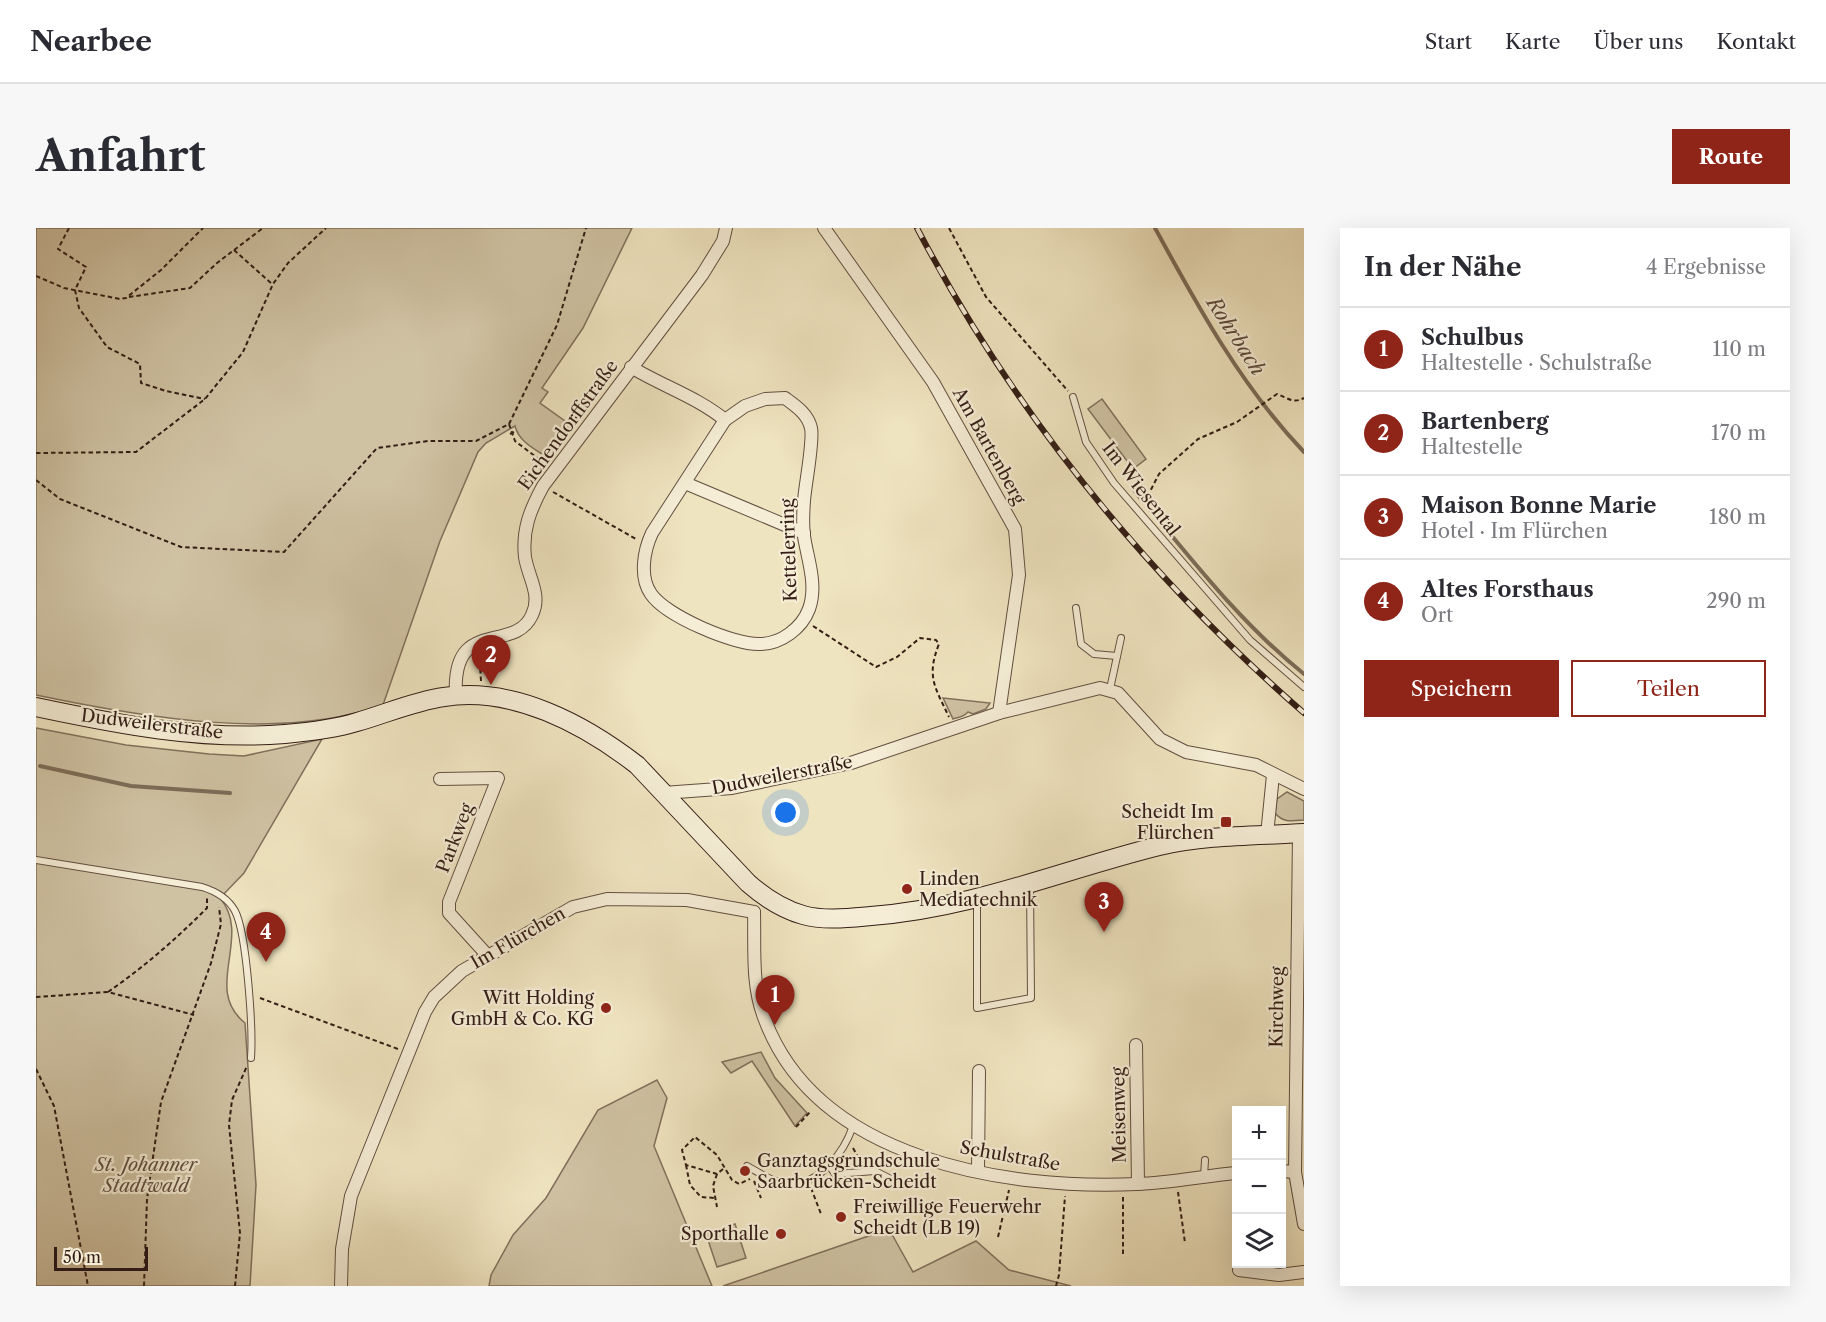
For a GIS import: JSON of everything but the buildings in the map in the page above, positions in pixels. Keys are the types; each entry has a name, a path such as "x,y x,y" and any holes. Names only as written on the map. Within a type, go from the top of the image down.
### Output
{"street":[{"name":"Eichendorffstraße","path":"456,696 455,676 466,650 478,641 517,631 525,626 532,617 537,602 525,560 527,519 543,486 702,275 723,241 726,228"},
{"name":"Am Bartenberg","path":"824,228 933,382 1015,529 1019,575 999,713"},
{"path":"631,367 671,389 706,404 725,420"},
{"name":"Kettelerring","path":"785,398 802,411 812,429 803,514 804,533 811,565 810,607 795,630 772,642 760,644 741,641 704,628 667,610 650,593 644,572 646,546 652,533 725,420 745,406 765,399 785,398"},
{"path":"685,483 804,533"},
{"name":"Dudweilerstraße","path":"36,707 174,731 283,734 353,723 433,699 479,696 517,701 603,740 637,765 663,793 732,788 851,763 999,713 1100,688 1110,689"},
{"path":"1110,689 1118,693 1160,739 1186,752 1256,765 1304,789"},
{"path":"1267,835 1273,775"},
{"name":"Parkweg","path":"440,779 498,778 449,902 449,913 488,956"},
{"path":"663,793 734,869 768,899 804,915 840,919 924,911 977,899 1159,846 1198,839 1301,833"},
{"name":"Kirchweg","path":"1301,833 1299,1169 1304,1224"},
{"name":"Im Flürchen","path":"341,1286 342,1249 351,1196 426,1012 445,984 488,956 573,907 608,899 687,900 754,912"},
{"path":"754,912 768,899"},
{"name":"Schulstraße","path":"754,912 753,963 757,992 765,1021 779,1048 815,1095 853,1126 893,1146 938,1161 1011,1178 1066,1184 1138,1184 1232,1174"},
{"name":"Meisenweg","path":"1136,1046 1138,1184"},
{"path":"978,1171 979,1071"},
{"path":"1239,1269 1280,1275 1304,1272"}],"lane":[{"name":"Im Wiesental","path":"1073,397 1082,434 1092,453 1138,511 1250,640 1304,687"},
{"path":"1076,608 1081,644 1094,654 1117,656"},
{"path":"1110,689 1121,638"},
{"path":"36,860 202,887 217,893 235,911 240,927 251,1023 251,1058"},
{"path":"977,899 978,1008 1030,998 1030,884"},
{"path":"747,1166 773,1180 789,1184 808,1181 829,1165 848,1139 853,1126"},
{"path":"1204,1177 1205,1160"},
{"path":"829,1165 835,1174 867,1172 884,1174 897,1182"}],"path":[{"path":"69,228 58,249 86,267 75,290 79,308 107,347 140,364 141,382 166,391 205,399"},
{"path":"126,298 161,270 203,228"},
{"path":"36,276 75,290 120,299 190,288 263,228"},
{"path":"36,453 136,452 205,399 243,352 273,284 288,263 326,228"},
{"path":"554,471 521,448 510,434 509,424 557,325 586,228"},
{"path":"949,228 986,297 1073,397"},
{"path":"234,250 273,284"},
{"path":"1138,511 1152,491 1159,474 1198,439 1237,422 1271,396 1277,394 1298,402 1304,398"},
{"path":"570,425 582,410"},
{"path":"36,480 60,499 181,547 284,552 377,448 428,441 476,441 509,424"},
{"path":"510,434 516,431"},
{"path":"562,497 636,539"},
{"path":"812,626 876,667 897,657 920,638 936,640 939,644 931,664 932,681 952,722"},
{"path":"479,696 480,665 494,637"},
{"path":"144,1286 147,1199 161,1102 194,1015 221,924 217,893"},
{"path":"108,992 142,969 207,908"},
{"path":"36,997 108,992 194,1015"},
{"path":"264,1000 401,1051"},
{"path":"235,1286 240,1233 229,1125 232,1100 251,1058"},
{"path":"36,1069 54,1106 88,1286"},
{"path":"796,1128 810,1112"},
{"path":"715,1198 700,1197 690,1185 682,1150 694,1137 717,1155 732,1180 739,1184 753,1177"},
{"path":"854,1149 867,1172"},
{"path":"686,1165 717,1174"},
{"path":"717,1207 713,1186 717,1174 723,1169"},
{"path":"998,1237 1011,1178"},
{"path":"1176,1180 1185,1243"},
{"path":"808,1181 821,1214"},
{"path":"1056,1286 1059,1275 1066,1184"},
{"path":"1123,1254 1124,1184"}],"green space":[{"path":"36,228 632,228 583,328 542,388 548,392 540,403 572,426 548,458 524,441 515,426 486,443 478,452 440,541 383,705 343,716 300,722 256,724 165,718 36,695"},
{"path":"1102,399 1146,459 1133,469 1088,409"},
{"path":"943,698 990,703 986,709 973,714 968,712 953,719"},
{"name":"St. Johanner Stadtwald","path":"36,728 126,745 244,756 322,739 244,873 220,898 229,913 232,929 227,979 228,995 233,1009 245,1023 256,1185 250,1286 36,1286"},
{"path":"1287,792 1304,801 1304,820 1285,820 1275,813 1277,799"},
{"path":"761,1052 775,1078 807,1113 795,1126 752,1061 731,1073 722,1062"},
{"path":"657,1080 667,1098 654,1146 712,1286 489,1286 491,1275 513,1235 546,1198 598,1110"},
{"path":"735,1224 746,1258 717,1267 706,1234"},
{"path":"889,1229 913,1272 976,1241 1009,1270 1071,1286 723,1286"}],"waterway":[{"name":"Rohrbach","path":"1155,228 1222,345 1261,401 1304,452"},
{"path":"1131,486 1141,499"},
{"path":"1148,507 1241,616 1304,674"},
{"path":"40,766 131,786 230,793"}],"railway":[{"path":"917,228 996,363 1088,488 1138,548 1191,605 1304,713"}],"place":[{"name":"Bartenberg","path":"491,685"},
{"name":"Scheidt Im Flürchen","path":"1226,822"},
{"name":"Linden Mediatechnik","path":"907,889"},
{"name":"Maison Bonne Marie","path":"1104,932"},
{"name":"Altes Forsthaus","path":"266,962"},
{"name":"Witt Holding GmbH & Co. KG","path":"606,1008"},
{"name":"Schulbus","path":"775,1025"},
{"name":"Ganztagsgrundschule Saarbrücken-Scheidt","path":"745,1171"},
{"name":"Freiwillige Feuerwehr Scheidt (LB 19)","path":"841,1217"},
{"name":"Sporthalle","path":"781,1234"}]}
